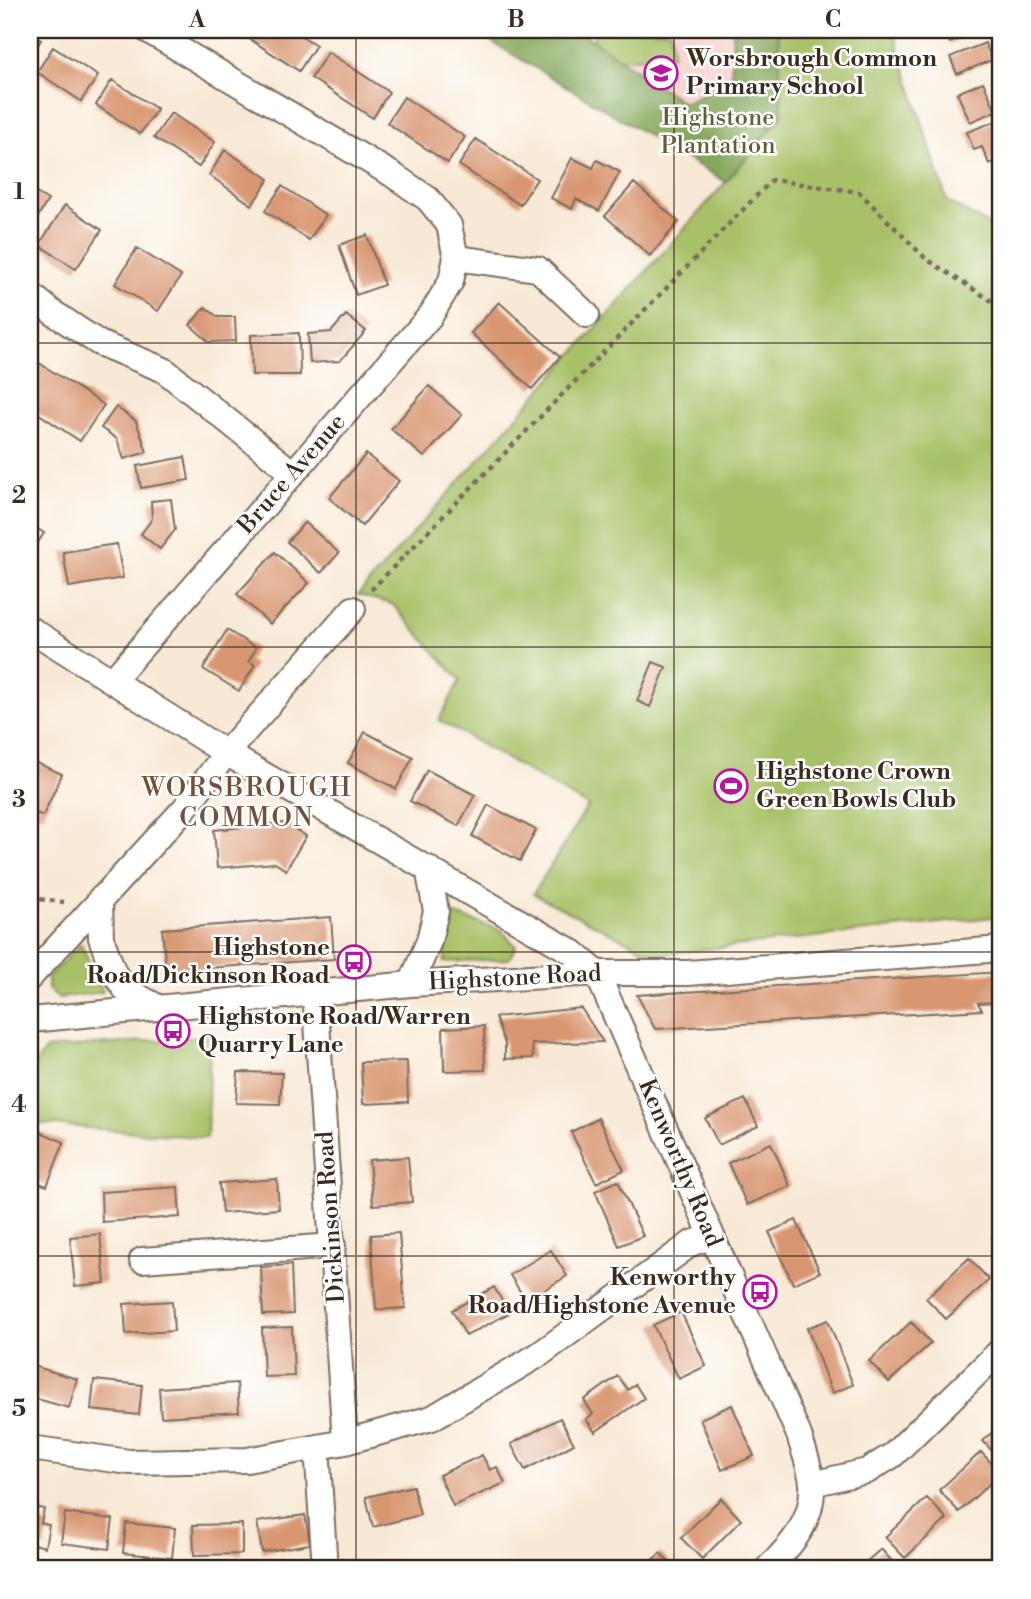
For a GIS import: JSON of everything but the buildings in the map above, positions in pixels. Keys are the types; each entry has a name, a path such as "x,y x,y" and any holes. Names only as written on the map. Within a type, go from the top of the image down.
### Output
{"street":[{"path":"146,30 393,175 428,199 449,225 456,258 538,269 587,315"},
{"name":"Bruce Avenue","path":"112,681 431,314 451,281 456,258"},
{"path":"30,294 99,343 164,370 293,473"},
{"path":"30,977 185,808 226,753 353,609"},
{"path":"30,629 226,753 574,953 597,974"},
{"path":"411,984 429,941 436,911 428,867"},
{"path":"100,899 100,938 114,973 126,990 160,1009"},
{"name":"Highstone Road","path":"30,1020 411,984 597,974 688,973 1001,949"},
{"name":"Kenworthy Road","path":"597,974 799,1435 812,1484"},
{"name":"Dickinson Road","path":"315,992 345,1442"},
{"path":"30,1448 129,1462 247,1460 345,1442 432,1418 540,1354 692,1243 711,1237"},
{"path":"142,1260 333,1246"},
{"path":"767,1569 791,1545 806,1521 812,1484 867,1471 893,1455 1001,1350"},
{"path":"317,1447 325,1569"}],"path":[{"path":"353,609 772,180 859,192 925,258 1001,307"}],"shaded area":[{"name":"Highstone Plantation","path":"472,30 778,30 726,182"}],"green space":[{"name":"Highstone Plantation","path":"472,30 578,30 684,103 731,80 733,30 778,30 782,115 726,182"},
{"path":"594,30 671,30 673,55 596,61"},
{"path":"778,30 893,30 947,201 1001,232 1001,916 655,955 533,894 588,806 439,720 460,680 392,604 358,595 782,116"},
{"path":"453,914 501,930 516,946 509,959 444,962"},
{"path":"81,944 103,992 59,998 48,989 48,977"},
{"path":"210,1036 207,1138 30,1123 30,1071 46,1049"}],"place":[{"name":"Worsbrough Common Primary School","path":"661,73"},
{"name":"Highstone Crown Green Bowls Club","path":"731,786"},
{"name":"Highstone Road/Dickinson Road","path":"354,962"},
{"name":"Highstone Road/Warren Quarry Lane","path":"173,1031"},
{"name":"Kenworthy Road/Highstone Avenue","path":"760,1292"}],"district":[{"name":"WORSBROUGH COMMON","path":"247,803"}]}
